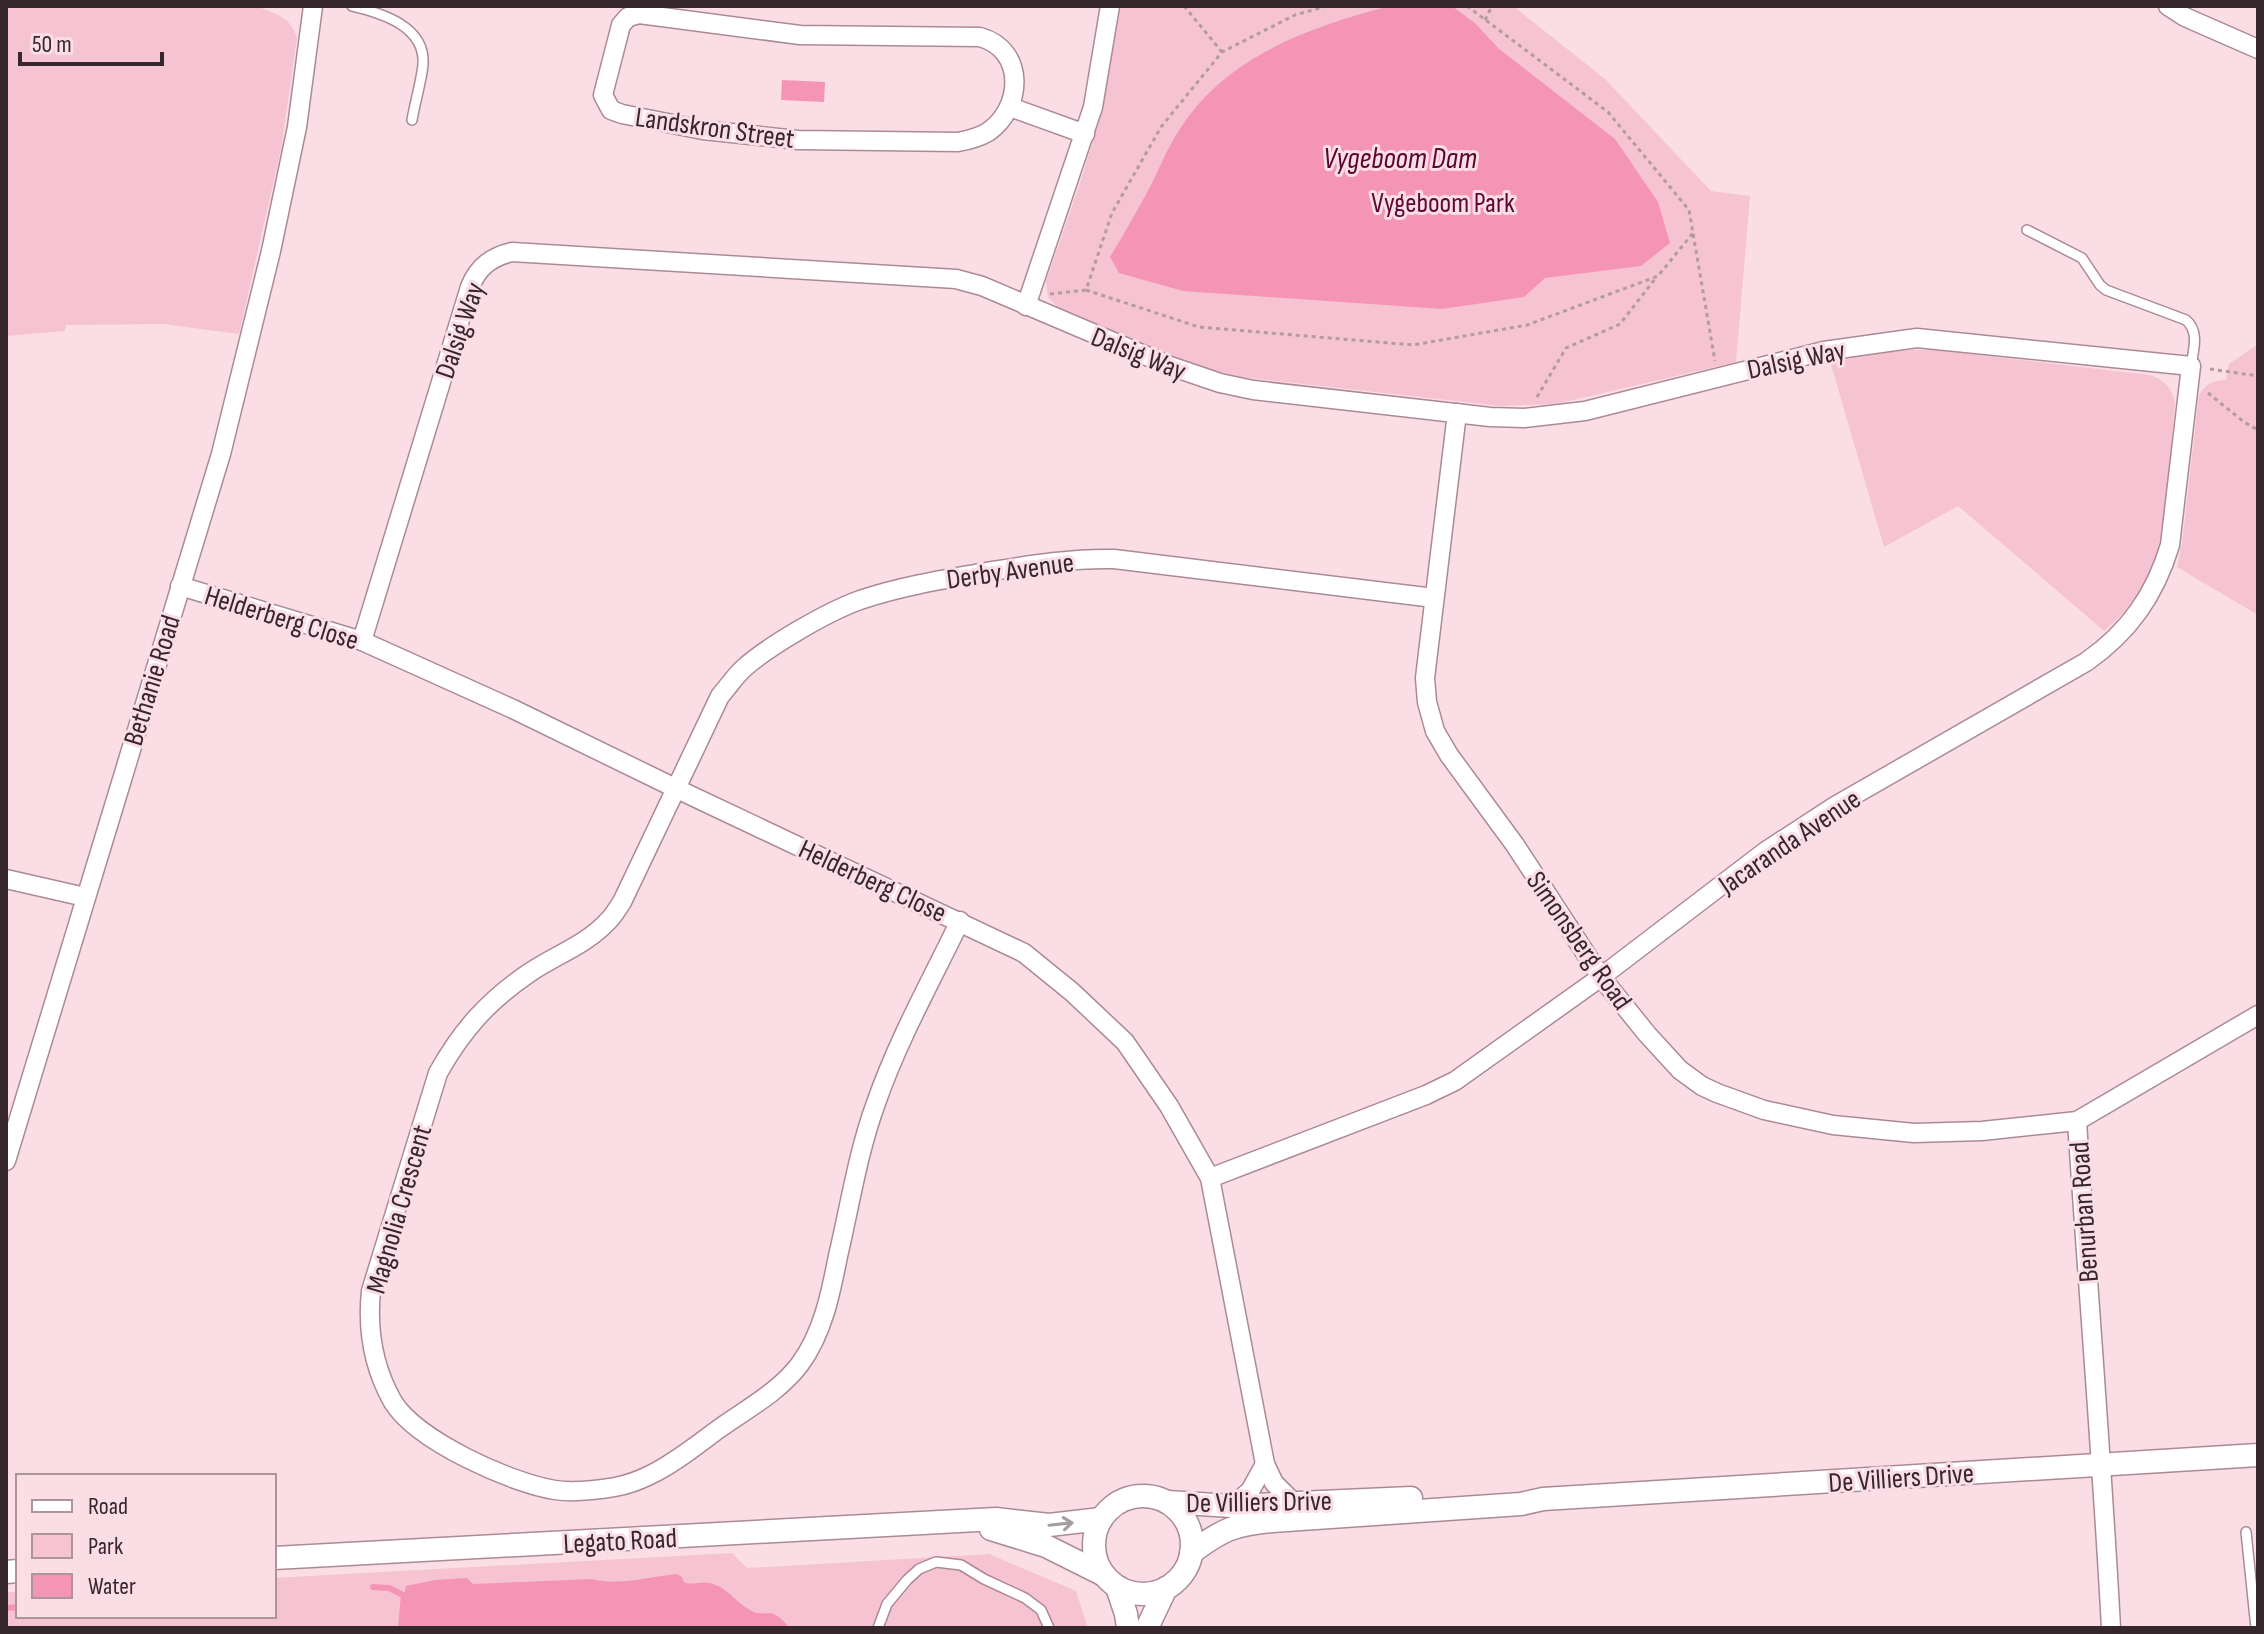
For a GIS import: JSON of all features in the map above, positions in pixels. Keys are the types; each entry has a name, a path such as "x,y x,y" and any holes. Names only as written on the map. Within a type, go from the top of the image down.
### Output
{"street":[{"path":"1027,301 1093,107 1110,6"},
{"path":"2168,6 2201,25 2258,49"},
{"name":"Bethanie Road","path":"6,1161 12,1117 85,897 221,454 271,251 297,127 309,7"},
{"name":"Landskron Street","path":"647,14 800,35 980,37 1000,46 1011,61 1014,87 1010,107 990,130 975,139 958,142 798,140 703,130 622,114 611,110 603,95 621,25 628,17 647,14"},
{"path":"1010,107 1085,134"},
{"name":"Dalsig Way","path":"362,641 470,287 478,271 493,258 512,252 938,276 1027,301 1170,366 1220,383 1253,390 1524,418 1585,411 1824,351 1917,338 2190,372"},
{"name":"Jacaranda Avenue","path":"1210,1178 1440,1090 1601,977 1766,851 1823,814 2086,662 2120,635 2146,603 2165,565 2190,372"},
{"name":"Simonsberg Road","path":"1457,413 1425,678 1427,702 1435,731 1515,845 1601,977 1647,1034 1680,1070 1717,1093 1764,1110 1833,1125 1914,1133 1982,1131 2077,1121"},
{"name":"Derby Avenue","path":"675,788 720,696 741,670 763,653 827,615 859,600 918,584 1083,558 1114,559 1434,598"},
{"name":"Helderberg Close","path":"180,586 362,641 513,709 1024,953 1072,992 1125,1042 1169,1106 1210,1178 1265,1464 1274,1483 1294,1503"},
{"name":"Magnolia Crescent","path":"675,788 622,902 608,922 497,997 451,1049 438,1073 371,1291 368,1317 371,1347 394,1404 434,1440 465,1457 524,1483 557,1491 618,1487 650,1475 670,1463 783,1383 801,1363 830,1296 857,1168 875,1104 896,1051 960,921"},
{"path":"6,879 85,897"},
{"name":"Benurban Road","path":"2111,1628 2077,1121 2258,1015"},
{"name":"De Villiers Drive","path":"1191,1553 1225,1530 1245,1524 1521,1504 1543,1499 2258,1455"},
{"path":"1232,1506 1250,1491 1265,1464"},
{"path":"1110,1581 1133,1593 1150,1594 1178,1579 1187,1567 1191,1553 1191,1538 1179,1511 1167,1502 1138,1496 1110,1508 1101,1519 1093,1548 1096,1562 1110,1581 1126,1614 1128,1628"},
{"name":"De Villiers Drive","path":"1167,1502 1232,1506 1375,1498 1543,1499"},
{"name":"Legato Road","path":"276,1558 996,1519 1049,1525 1101,1519"},
{"name":"Legato Road","path":"966,1521 1046,1546 1110,1581"},
{"path":"1147,1628 1166,1588"}],"lane":[{"path":"352,6 398,21 419,45 423,65 412,120"},
{"path":"2027,230 2082,258 2106,290 2192,324 2190,372"},
{"path":"2246,1532 2256,1628"},
{"path":"878,1628 887,1604 907,1580 919,1569 936,1562 961,1565 1025,1598 1041,1610 1049,1628"}],"path":[{"path":"1184,6 1222,52"},
{"path":"1086,290 1112,213 1154,139 1222,52 1295,15 1327,6"},
{"path":"1467,6 1608,112 1689,210 1718,377"},
{"path":"1485,20 1492,6"},
{"path":"1524,418 1566,348 1620,324 1693,233"},
{"path":"1027,301 1086,290 1199,327 1413,345 1527,325 1658,276"},
{"path":"2190,372 2258,376"},
{"path":"2190,372 2244,422 2258,430"}],"green space":[{"path":"6,6 256,6 282,17 291,25 297,38 281,149 239,334 163,324 66,325 65,331 6,336"},
{"name":"Vygeboom Park","path":"1120,6 1513,6 1605,79 1711,191 1750,196 1736,362 1556,404 1500,406 1241,377 1189,364 1056,306 1048,297 1046,281 1102,111"},
{"path":"2258,347 2258,615 2177,567 2199,395 2210,383 2226,380 2229,364"},
{"path":"1911,350 1935,350 2149,375 2170,389 2175,404 2162,540 2153,567 2140,590 2124,612 2104,631 1958,506 1884,547 1830,361"},
{"path":"732,1553 747,1568 989,1554 1076,1591 1088,1628 6,1628 6,1592 16,1592 16,1618 276,1618 276,1578"}],"water":[{"name":"Vygeboom Dam","path":"1390,6 1452,6 1476,24 1498,48 1615,139 1658,202 1670,243 1641,266 1545,278 1524,297 1442,309 1183,291 1119,273 1110,257 1178,132 1197,106 1219,84 1244,65 1299,35"},
{"path":"782,80 825,82 824,102 781,100"},
{"path":"677,1574 687,1583 716,1585 750,1610 776,1615 789,1628 398,1628 401,1594 406,1586 435,1580 467,1578 473,1584 592,1579 613,1582"}],"waterway":[{"path":"373,1587 389,1588 401,1594"},
{"path":"6,1608 16,1607"}]}
